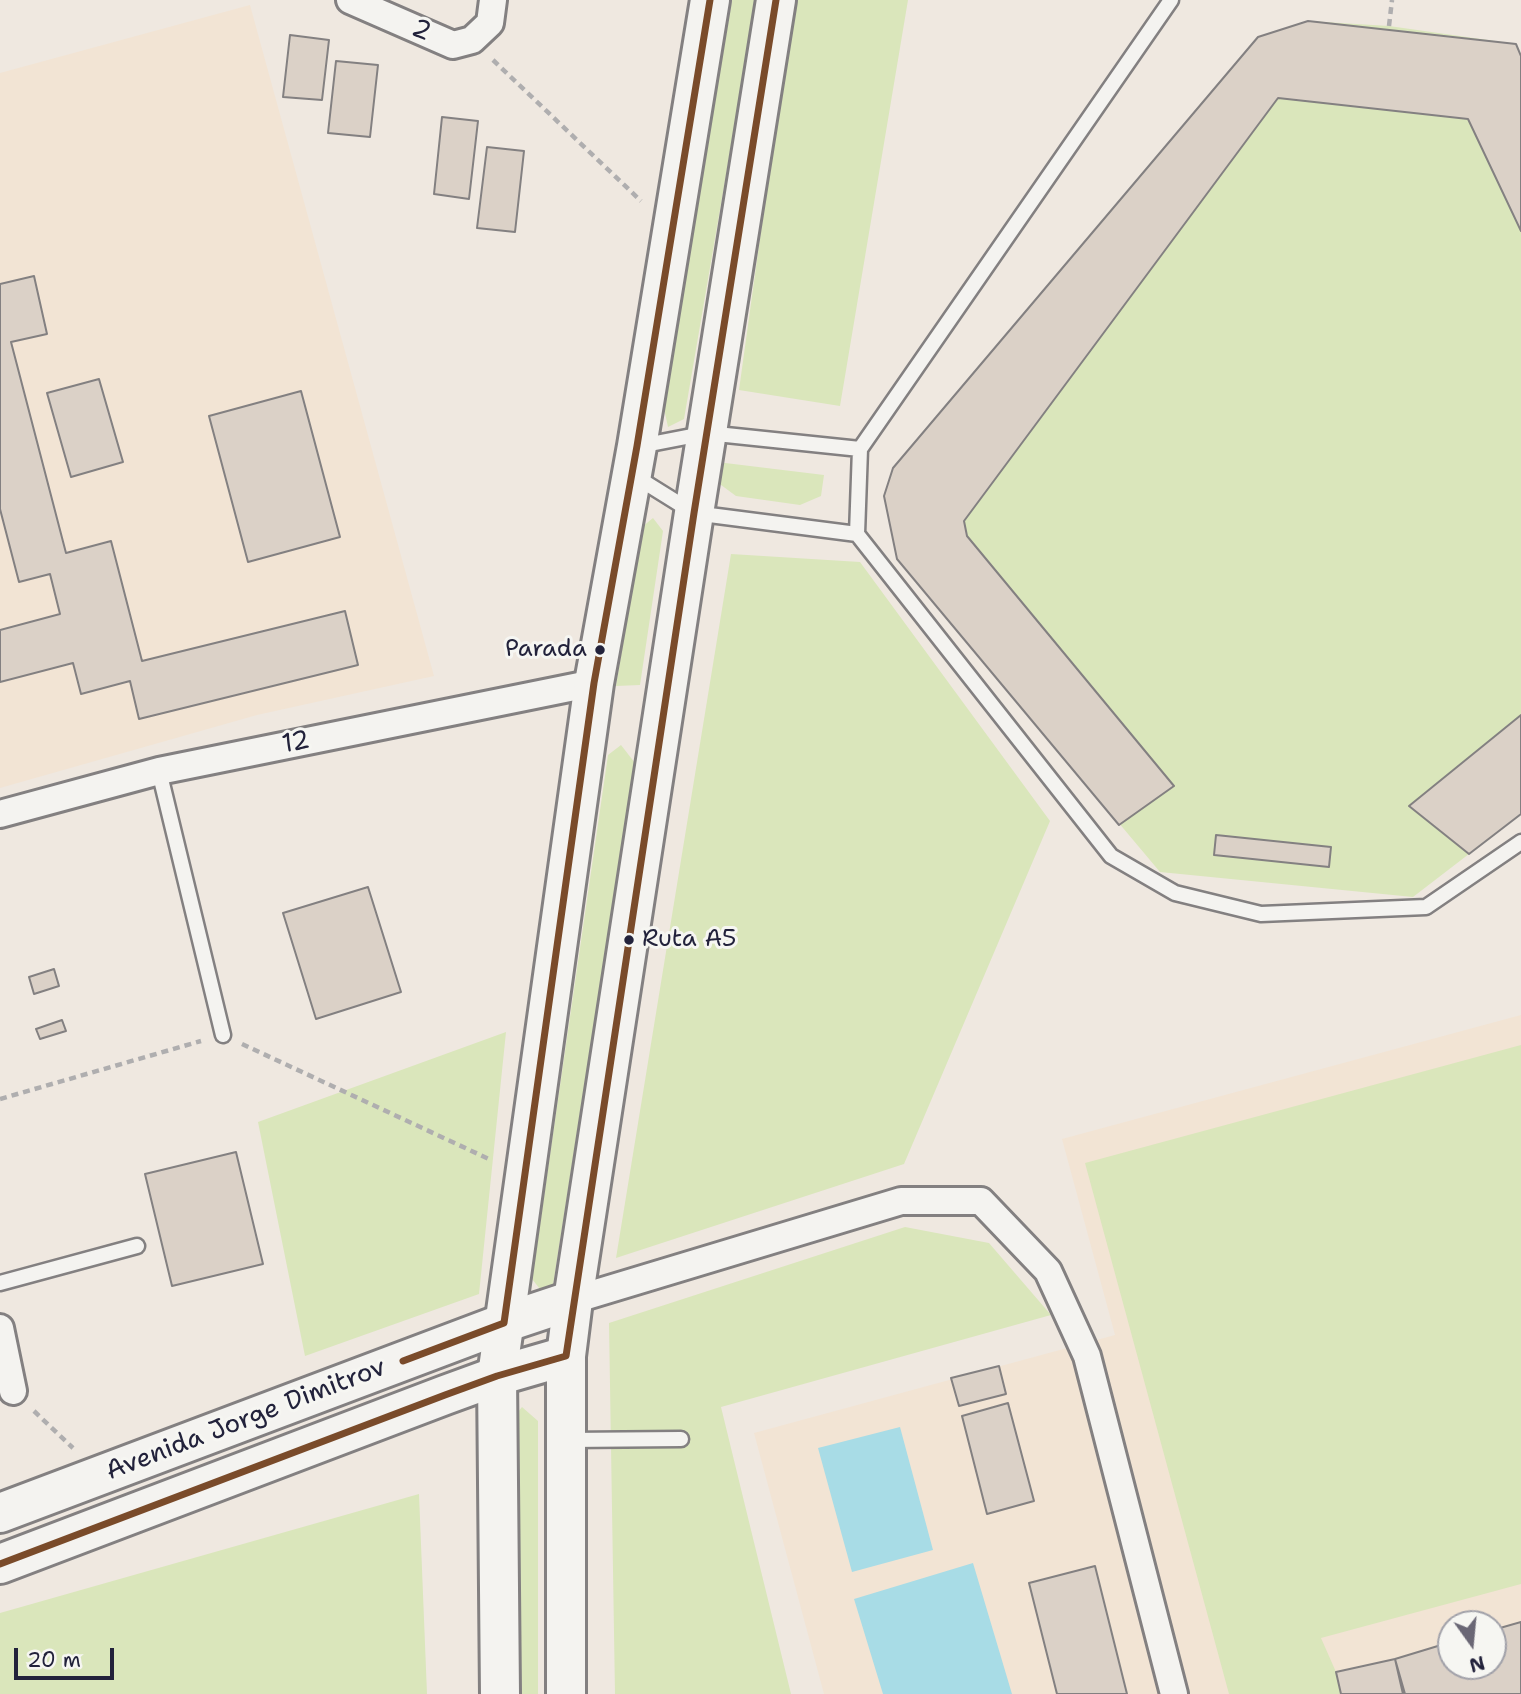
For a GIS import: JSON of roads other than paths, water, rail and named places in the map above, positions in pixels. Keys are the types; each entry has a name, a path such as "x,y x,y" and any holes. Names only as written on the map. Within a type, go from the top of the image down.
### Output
{"main road":[{"path":"500,1694 497,1376 594,683 710,0"},
{"path":"566,1694 566,1356 694,513 776,0"},
{"name":"Avenida Jorge Dimitrov","path":"0,1513 573,1300"},
{"name":"Avenida Jorge Dimitrov","path":"0,1564 497,1376 566,1356"}],"street":[{"name":"2","path":"349,0 453,45 485,21"},
{"name":"12","path":"0,814 159,771 594,683"},
{"path":"573,1300 901,1201 981,1201 1048,1271 1087,1356 1174,1694"},
{"path":"0,1328 13,1391"}],"lane":[{"path":"1171,0 860,449 857,534 1111,856 1175,893 1261,914 1426,907 1521,842"},
{"path":"857,534 694,513 634,460 707,433 860,449"},
{"path":"159,771 223,1035"},
{"path":"0,1283 137,1246"},
{"path":"566,1440 681,1439"}],"water":[{"path":"900,1427 933,1550 852,1572 818,1448"},
{"path":"973,1563 1012,1694 883,1694 854,1599"}],"place":[{"name":"Parada","path":"600,650"},
{"name":"Ruta A5","path":"629,940"}]}
